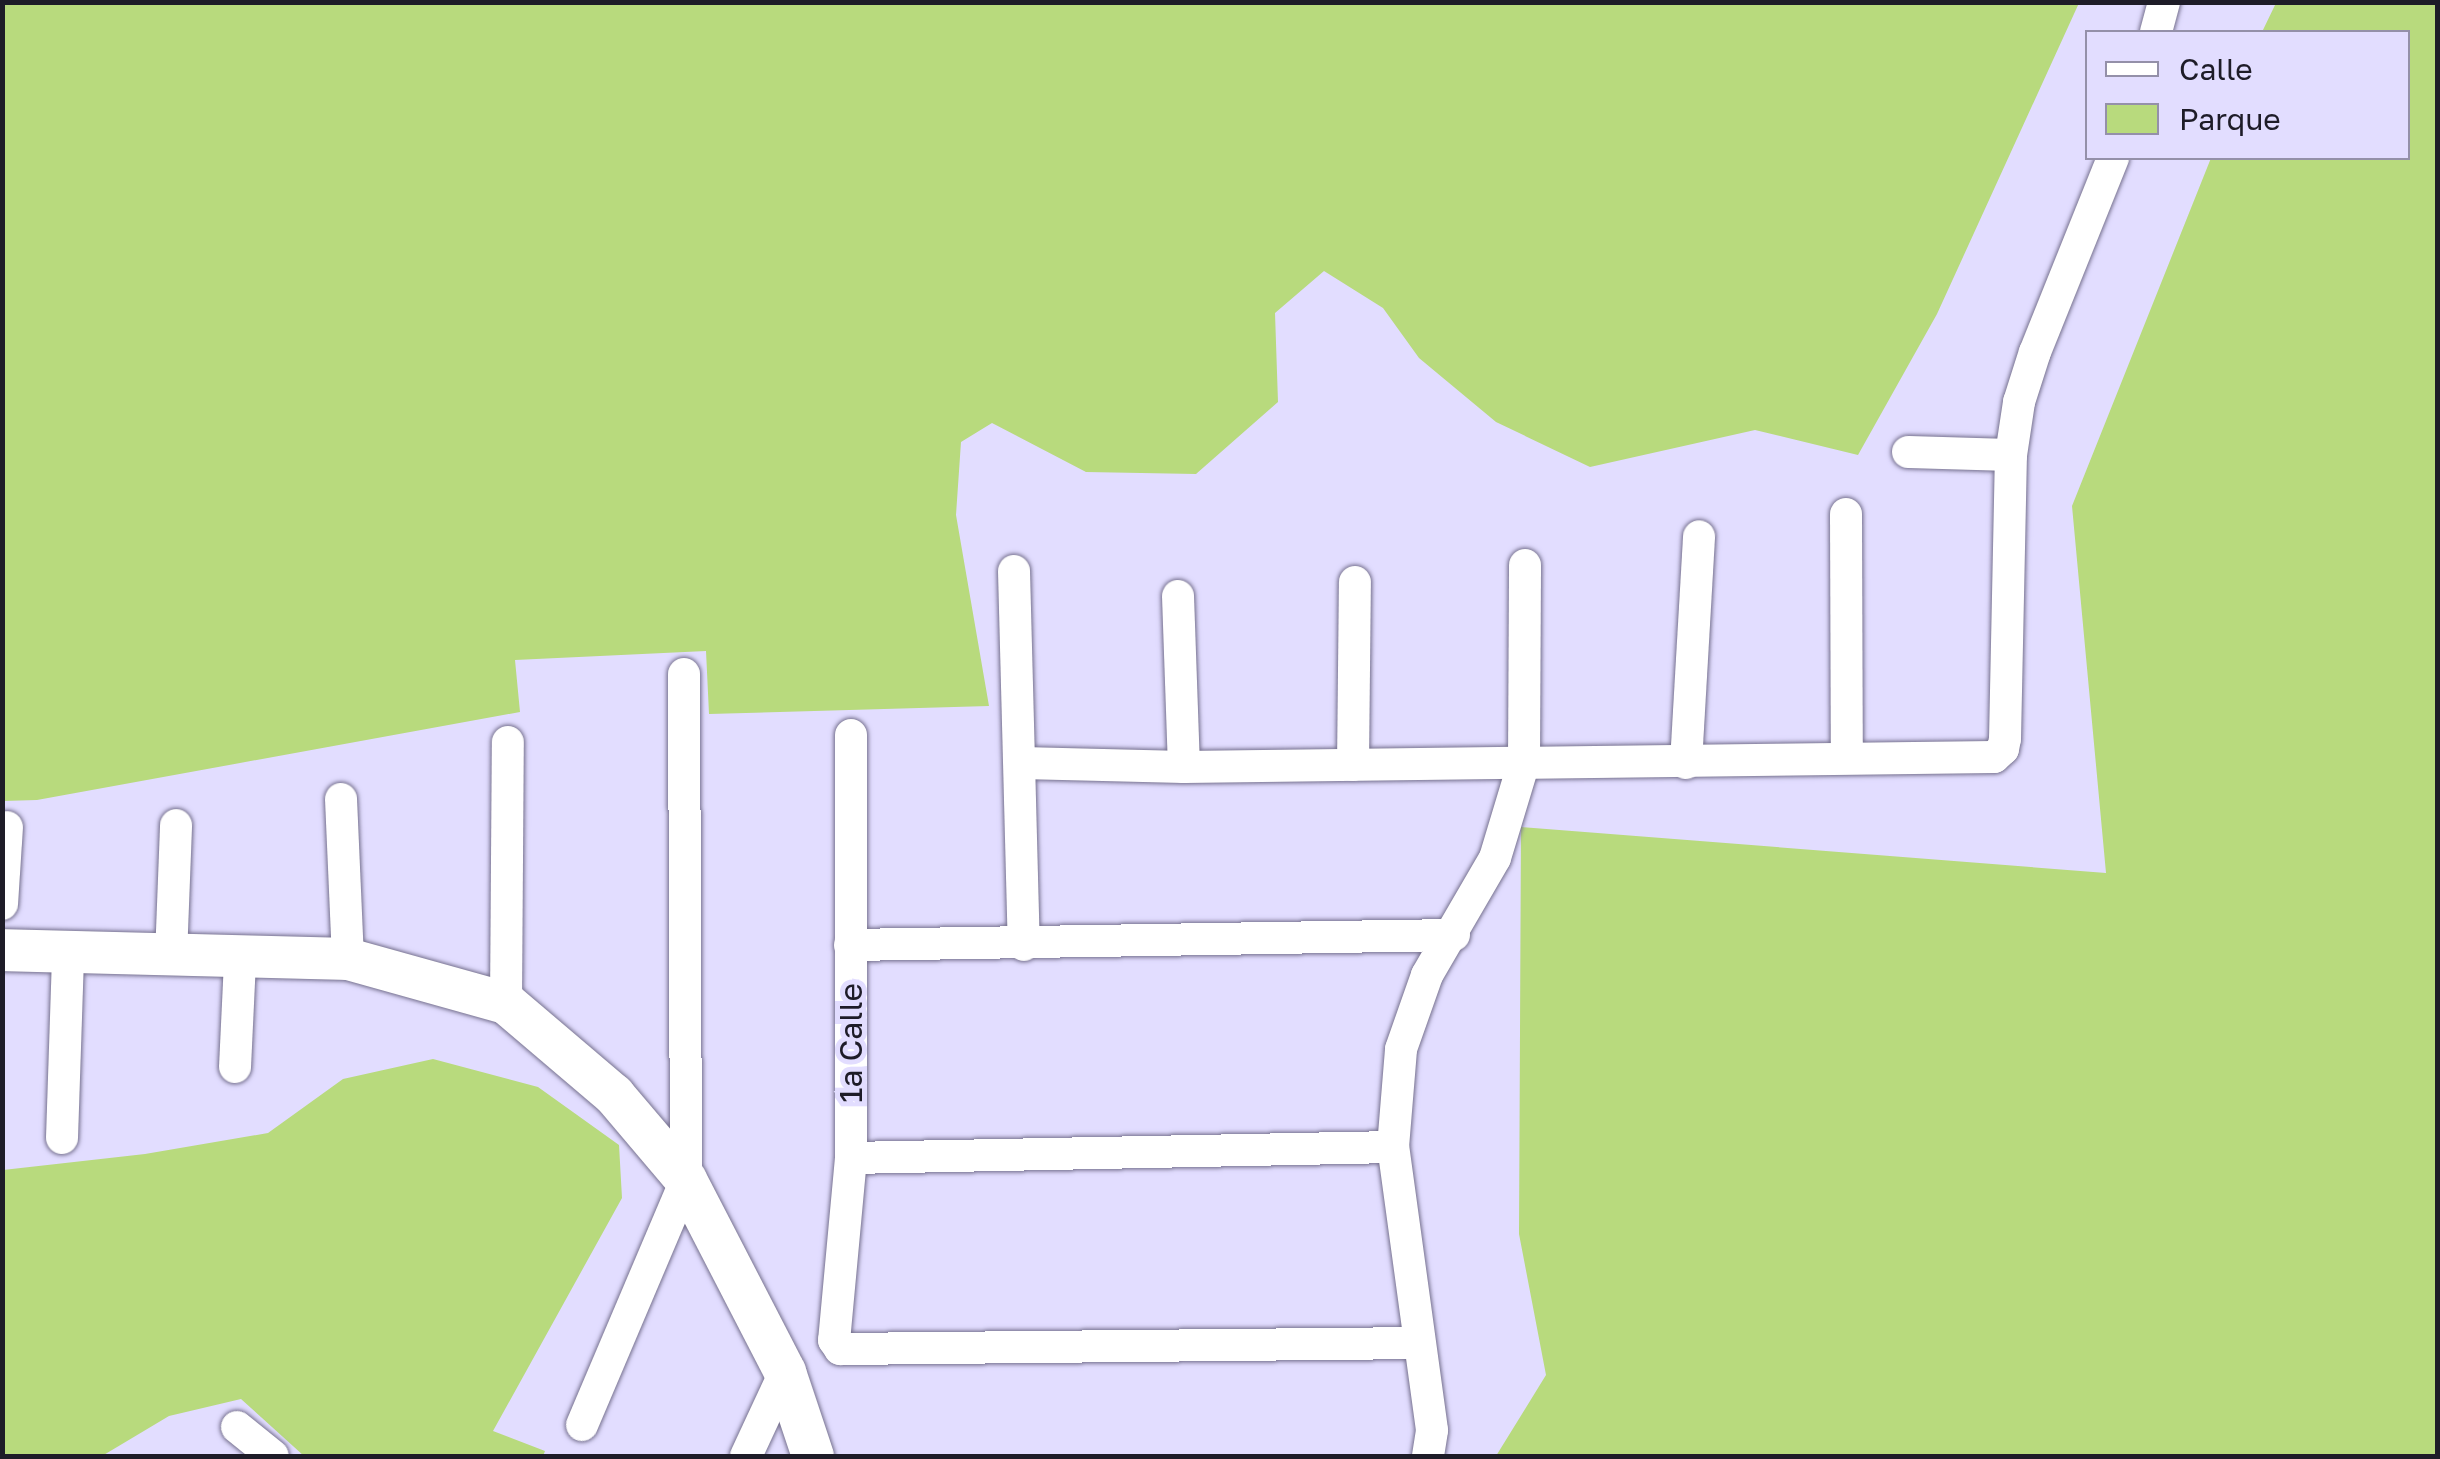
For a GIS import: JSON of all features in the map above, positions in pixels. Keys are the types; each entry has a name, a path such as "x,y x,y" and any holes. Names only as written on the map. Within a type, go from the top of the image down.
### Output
{"street":[{"path":"2157,30 2164,2"},
{"path":"1022,763 1184,767 1994,757 2003,750 2010,455 2035,352 2113,160"},
{"path":"1908,452 2010,455"},
{"path":"1846,514 1847,758"},
{"path":"1686,763 1700,536"},
{"path":"1428,1456 1432,1430 1393,1147 1401,1050 1427,975 1495,858 1524,762 1526,564"},
{"path":"1014,570 1024,945"},
{"path":"1353,764 1355,582"},
{"path":"1178,596 1184,767"},
{"path":"582,1425 686,1180 684,674"},
{"name":"1a Calle","path":"851,736 851,1158 834,1340 840,1349 852,1352 1418,1343"},
{"path":"506,1003 508,742"},
{"path":"341,799 348,959"},
{"path":"171,958 176,825"},
{"path":"2,904 7,827"},
{"path":"850,945 1024,945 1454,934"},
{"path":"2,950 240,960 348,959 506,1003 614,1095 686,1180 785,1372 813,1456"},
{"path":"62,1138 68,952"},
{"path":"235,1067 240,960"},
{"path":"851,1158 1393,1147"},
{"path":"746,1456 785,1372"},
{"path":"238,1427 273,1456"}],"green space":[{"path":"2,3 2079,3 1937,314 1858,455 1755,430 1590,467 1496,422 1419,358 1383,308 1324,271 1275,313 1278,402 1196,474 1086,472 992,423 961,442 956,515 989,706 709,714 706,651 515,660 520,712 37,800 3,801"},
{"path":"2276,3 2437,3 2437,1456 1496,1456 1546,1375 1519,1234 1521,827 2106,873 2072,506 2210,160 2410,160 2410,30 2263,30"},
{"path":"433,1059 538,1087 619,1145 622,1198 493,1431 545,1451 543,1456 304,1456 241,1399 169,1416 102,1456 3,1456 3,1170 145,1154 268,1133 343,1079"}]}
